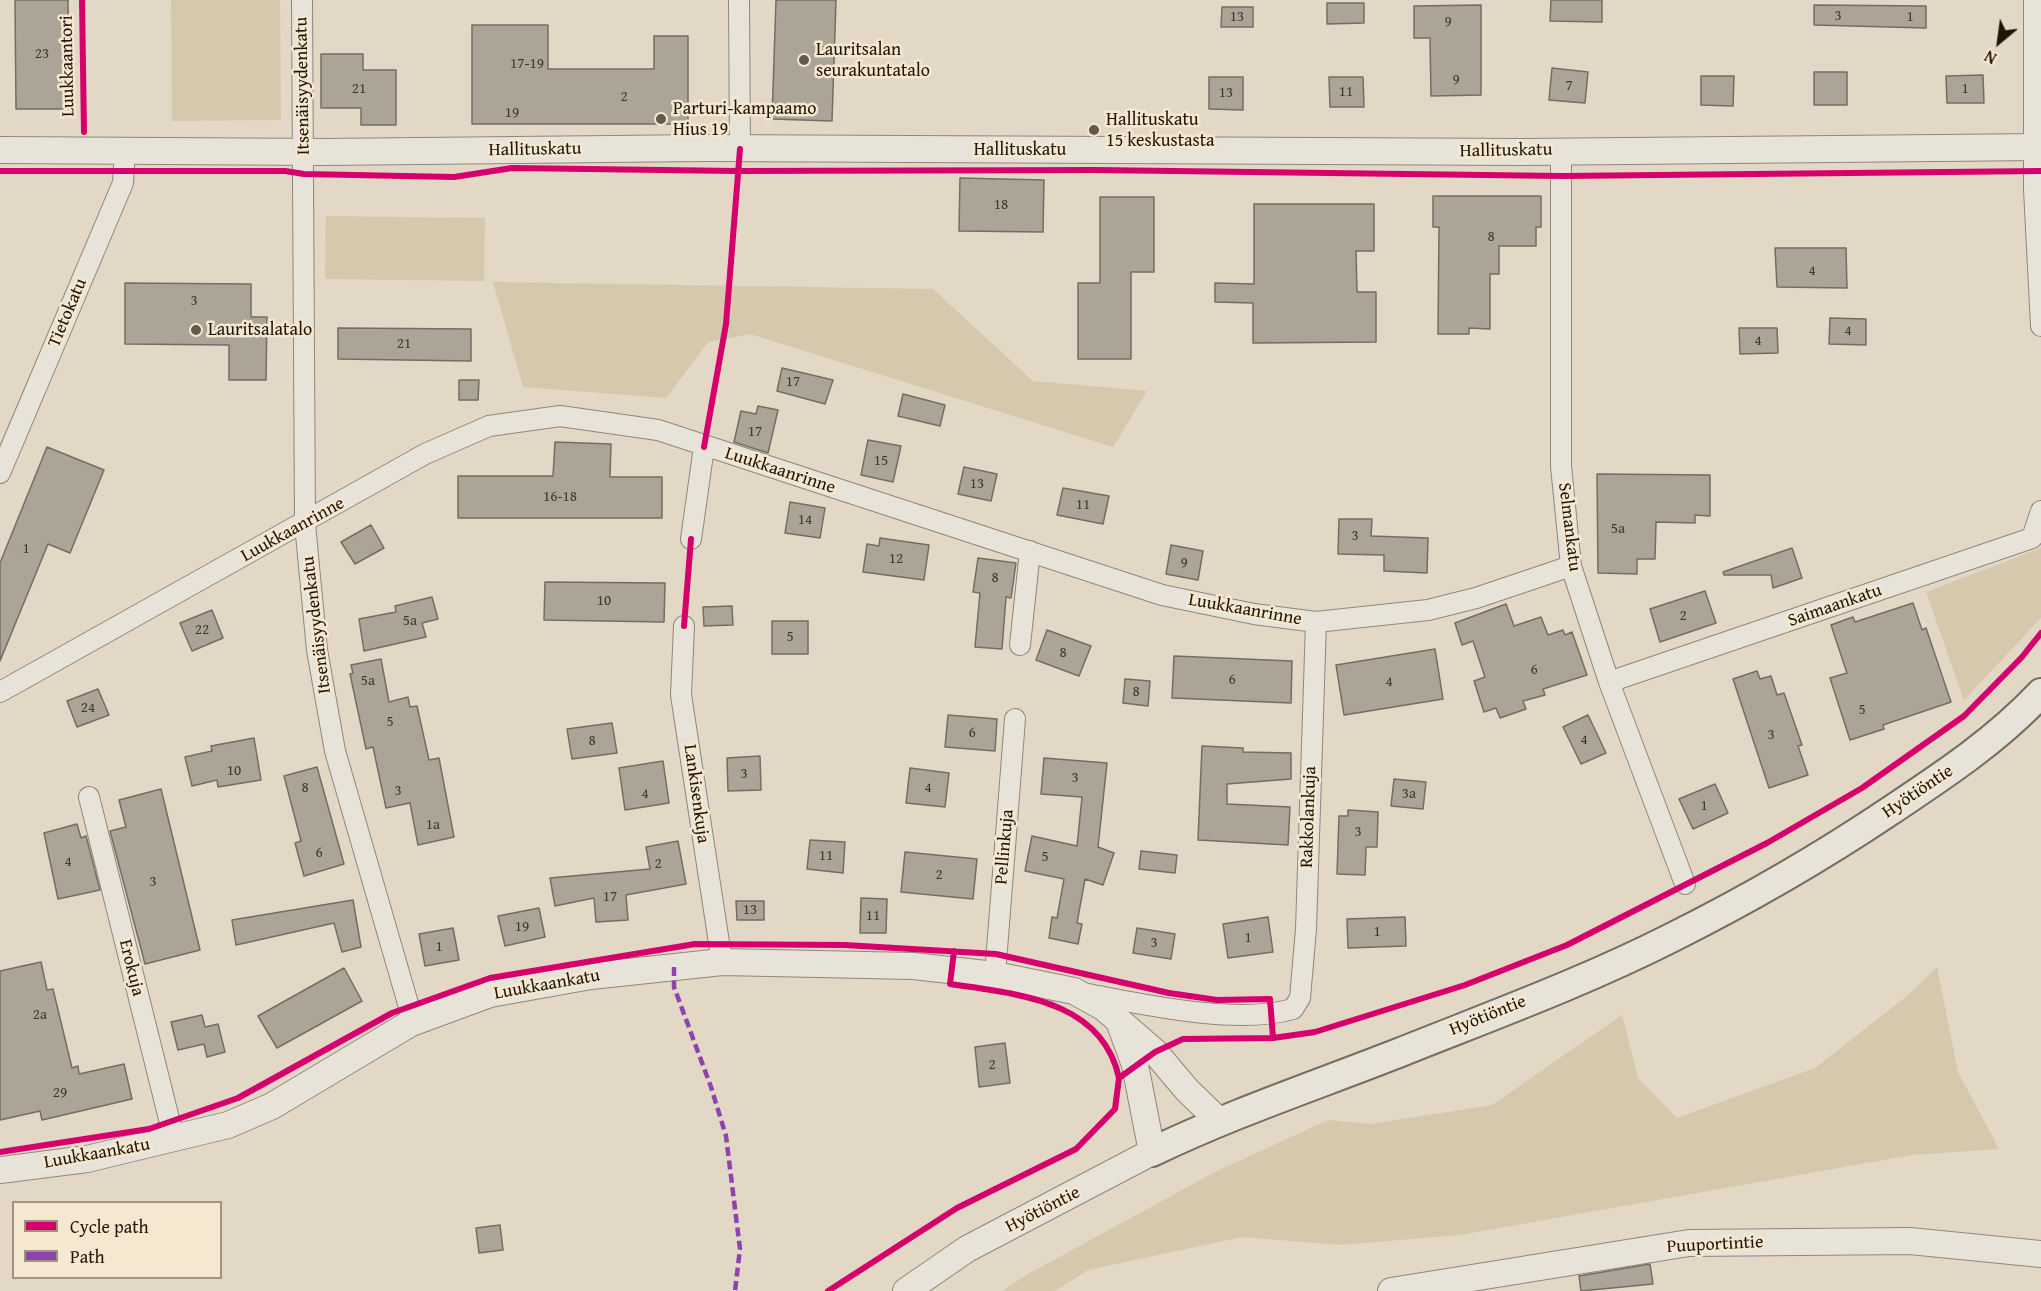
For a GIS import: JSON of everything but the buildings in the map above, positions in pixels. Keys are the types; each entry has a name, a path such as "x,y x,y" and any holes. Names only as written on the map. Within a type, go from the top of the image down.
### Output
{"main road":[{"name":"Hyötiöntie","path":"1152,1152 1218,1120 1529,1000 1680,934 1761,891 1864,829 1969,758 2021,714 2041,693"}],"street":[{"name":"Itsenäisyydenkatu","path":"302,0 305,524 317,651 334,751 409,1006 411,1023"},
{"path":"739,0 740,149"},
{"path":"2034,0 2038,147 2034,189 2041,326"},
{"name":"Hallituskatu","path":"0,150 1561,151 2038,147"},
{"name":"Tietokatu","path":"0,472 123,183 125,151"},
{"name":"Selmankatu","path":"1561,151 1561,466 1571,566 1610,682 1685,884"},
{"name":"Luukkaanrinne","path":"0,692 305,524 425,454 489,426 560,416 658,430 704,447 1162,595 1254,614 1316,622 1428,610 1476,598 1571,566"},
{"path":"691,538 704,447"},
{"name":"Saimaankatu","path":"1610,682 2032,538 2041,511"},
{"path":"1020,645 1030,551"},
{"name":"Rakkolankuja","path":"1074,991 1153,1006 1235,1014 1271,1016 1293,1009 1300,998 1305,929 1316,622"},
{"name":"Lankisenkuja","path":"684,626 681,695 722,962"},
{"name":"Pellinkuja","path":"995,975 1015,719"},
{"name":"Erokuja","path":"89,797 174,1139"},
{"name":"Luukkaankatu","path":"0,1170 87,1159 228,1125 272,1106 411,1023 490,994 591,976 722,962 913,966 995,975 1074,991 1103,1007 1155,1052 1187,1090 1218,1120"},
{"path":"1119,1021 1135,1065 1152,1152"},
{"name":"Hyötiöntie","path":"906,1291 967,1250 1152,1152"},
{"name":"Puuportintie","path":"1391,1291 1689,1243 1910,1241 2041,1254"}],"shaded area":[{"path":"171,0 280,0 281,120 172,121"},
{"path":"326,216 485,218 484,281 325,279"},
{"path":"493,282 933,289 1033,381 1147,391 1113,447 750,334 708,342 666,398 523,387"},
{"path":"2041,548 2041,618 1964,700 1926,592"},
{"path":"1937,967 1958,1072 1999,1149 1912,1155 1460,1235 1340,1245 1242,1237 1088,1270 1055,1291 1002,1291 1028,1274 1215,1172 1328,1120 1371,1124 1492,1105 1622,1015 1638,1078 1677,1118 1815,1068 1907,996"}],"marked path":[{"path":"674,967 674,987 711,1087 726,1136 740,1249 735,1291"}],"cycle path":[{"name":"Luukkaantori","path":"82,0 84,132"},
{"path":"704,447 726,324 740,149"},
{"path":"0,171 285,171 304,174 454,177 512,168 737,171 1095,170 1562,176 2041,171"},
{"path":"684,626 691,539"},
{"path":"828,1291 957,1208 1076,1149 1115,1109 1119,1078 1155,1052 1183,1039 1273,1038 1315,1032 1465,985 1567,945 1767,843 1862,788 1964,716 2022,657 2041,633"},
{"path":"0,1152 149,1129 238,1098 392,1013 490,978 695,944 845,945 996,954 1169,993 1217,1000 1270,999 1273,1038"},
{"path":"954,951 950,984 1028,997 1075,1016 1095,1031 1110,1052 1119,1078"}],"place":[{"name":"Lauritsalan seurakuntatalo","path":"804,60"},
{"name":"Parturi-kampaamo Hius 19","path":"661,119"},
{"name":"Hallituskatu 15 keskustasta","path":"1094,130"},
{"name":"Lauritsalatalo","path":"196,330"}]}
